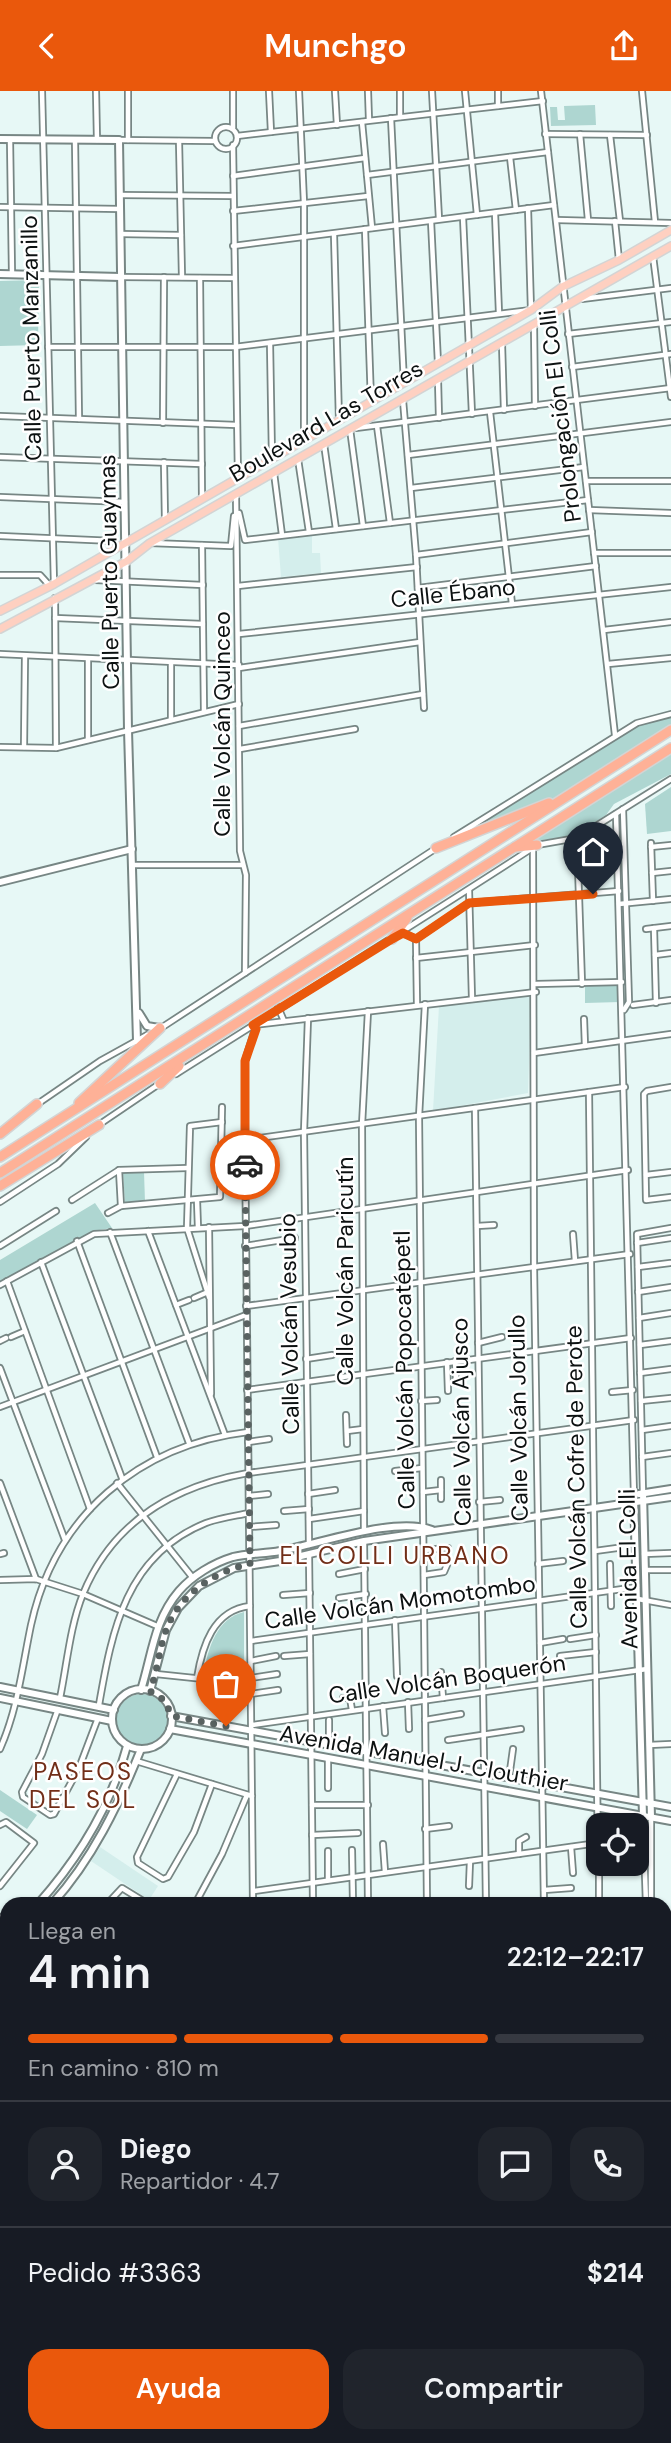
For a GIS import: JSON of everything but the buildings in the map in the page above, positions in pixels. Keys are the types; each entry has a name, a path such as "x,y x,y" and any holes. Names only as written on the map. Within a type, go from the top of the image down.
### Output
{"highway":[{"path":"0,1157 671,730"},
{"path":"0,1183 194,1052 671,748"},
{"path":"436,849 573,792"},
{"path":"513,847 535,847"},
{"path":"392,939 411,912"},
{"path":"58,1120 160,1028"},
{"path":"160,1084 194,1052"},
{"path":"0,1131 37,1104"},
{"path":"0,1173 60,1141 99,1125"},
{"path":"0,1183 60,1141"}],"main road":[{"name":"Boulevard Las Torres","path":"0,611 52,585 531,310 562,287 619,261 671,230"},
{"name":"Boulevard Las Torres","path":"0,629 88,579 127,561 150,544 671,246"}],"street":[{"name":"Calle Puerto Manzanillo","path":"42,91 52,459 52,585"},
{"path":"96,91 97,140"},
{"path":"128,91 128,140"},
{"path":"233,91 233,128 237,136"},
{"path":"269,91 271,132"},
{"path":"299,91 304,203 304,440"},
{"path":"335,91 337,125"},
{"path":"368,91 369,120"},
{"path":"400,91 400,117"},
{"path":"432,91 439,220"},
{"path":"465,91 477,215"},
{"path":"498,91 498,106"},
{"name":"Prolongación El Colli","path":"541,91 615,736"},
{"path":"642,91 655,222"},
{"path":"237,136 542,101"},
{"path":"391,118 399,225 404,383"},
{"path":"362,122 372,228"},
{"path":"214,141 221,128 233,128"},
{"path":"545,134 647,135"},
{"path":"580,134 588,221"},
{"path":"610,135 619,261"},
{"path":"237,136 233,145 232,196 238,478"},
{"path":"0,139 214,141 222,149 233,145"},
{"path":"10,139 12,274"},
{"path":"75,140 79,419"},
{"name":"Calle Puerto Guaymas","path":"119,140 128,730 137,1041"},
{"path":"180,141 182,277"},
{"path":"367,175 548,152"},
{"path":"510,157 516,210"},
{"path":"233,176 365,158"},
{"path":"120,195 232,196"},
{"path":"233,211 368,196"},
{"path":"233,246 554,205"},
{"path":"0,207 120,209"},
{"path":"48,347 235,347 531,310 528,208"},
{"path":"495,213 499,313"},
{"path":"463,217 472,414"},
{"path":"556,220 671,223"},
{"path":"430,221 438,363"},
{"path":"365,229 371,402"},
{"path":"121,234 181,235"},
{"path":"334,234 339,420"},
{"path":"653,256 661,323 669,354 671,397"},
{"path":"0,274 233,278"},
{"path":"163,277 163,423"},
{"path":"200,278 202,499"},
{"path":"578,299 671,288"},
{"path":"568,334 671,322"},
{"path":"534,324 535,406"},
{"path":"270,343 272,459"},
{"path":"502,343 504,410"},
{"path":"572,367 669,354"},
{"path":"438,379 439,418"},
{"path":"363,526 351,429 671,388"},
{"path":"403,399 414,520 424,708"},
{"path":"490,412 512,604"},
{"path":"0,416 237,425"},
{"path":"408,455 671,422"},
{"path":"377,426 390,523"},
{"path":"324,444 336,529"},
{"path":"0,457 202,464"},
{"path":"298,459 309,532"},
{"path":"164,463 165,520"},
{"path":"411,488 584,467"},
{"path":"274,473 282,535"},
{"path":"586,481 671,481"},
{"path":"236,496 245,540 588,500"},
{"path":"150,544 231,546 236,496"},
{"name":"Calle Volcán Quinceo","path":"236,496 242,865 246,875 245,974"},
{"path":"0,497 126,502"},
{"path":"589,510 671,513"},
{"path":"416,555 592,532"},
{"path":"0,536 114,541 118,547"},
{"path":"202,545 204,712"},
{"path":"594,553 671,553"},
{"path":"418,588 596,566"},
{"path":"239,586 417,567"},
{"path":"0,575 40,575 52,585"},
{"path":"88,579 203,585"},
{"name":"Calle Ébano","path":"239,634 671,587"},
{"path":"55,598 56,748"},
{"path":"55,618 203,624"},
{"path":"604,630 671,622"},
{"path":"0,655 239,666 420,642"},
{"path":"24,747 25,656"},
{"path":"608,664 671,658"},
{"path":"88,659 88,740"},
{"path":"171,720 172,662"},
{"path":"239,726 423,694"},
{"path":"0,747 56,748 239,703"},
{"path":"37,1104 615,736 638,723 671,714"},
{"path":"240,749 355,729"},
{"path":"0,1202 58,1164 99,1125 278,1007 319,987 535,847 577,838 671,779"},
{"path":"623,809 631,1004"},
{"name":"Avenida El Colli","path":"616,813 634,1420 632,1500 638,1587 642,1600"},
{"path":"577,838 582,984"},
{"path":"653,901 651,845 671,845"},
{"name":"Calle Volcán Jorullo","path":"535,847 533,1184 544,1897"},
{"path":"0,882 132,849"},
{"path":"132,865 242,865"},
{"path":"652,873 671,871"},
{"path":"470,890 472,999"},
{"path":"416,939 469,903 619,891"},
{"path":"619,904 671,899"},
{"path":"646,929 671,926"},
{"path":"654,928 656,1003"},
{"path":"403,933 416,939"},
{"path":"416,939 417,1005"},
{"path":"416,958 535,945"},
{"path":"247,953 259,965"},
{"path":"655,955 671,953"},
{"path":"536,983 622,982"},
{"path":"253,1025 536,992"},
{"path":"623,1010 631,1004 671,1000"},
{"path":"137,1004 147,1025 160,1028"},
{"name":"Calle Volcán Popocatépetl","path":"425,1004 419,1117 419,1283 421,1450 427,1530 424,1551 427,1897"},
{"path":"278,1007 284,1021"},
{"name":"Calle Volcán Paricutín","path":"364,1532 362,1125 368,1011"},
{"name":"Calle Volcán Vesubio","path":"308,1018 304,1132 309,1545"},
{"path":"583,1019 585,1046"},
{"path":"253,1025 256,1029 245,1061 245,1246 252,1728 250,1795 254,1897"},
{"path":"534,1053 671,1034"},
{"path":"245,1140 625,1087"},
{"path":"671,1087 645,1091 646,1200 671,1197"},
{"name":"Calle Volcán Cofre de Perote","path":"589,1092 598,1813"},
{"path":"107,1213 121,1206 220,1197 222,1107"},
{"name":"Calle Volcán Ajusco","path":"475,1108 486,1897"},
{"path":"208,1294 187,1228 190,1126 222,1122"},
{"path":"72,1200 118,1170 187,1168"},
{"path":"118,1170 121,1206"},
{"path":"0,1285 77,1241 110,1232 245,1226 628,1170"},
{"path":"646,1175 671,1172"},
{"path":"110,1176 119,1180"},
{"path":"197,1199 198,1228"},
{"path":"0,1246 56,1210"},
{"path":"477,1226 494,1225"},
{"path":"209,1227 211,1399"},
{"name":"Avenida El Colli","path":"647,1813 642,1600 645,1554 637,1233 671,1228"},
{"path":"148,1231 225,1435"},
{"path":"110,1232 189,1443"},
{"path":"573,1234 575,1261"},
{"path":"245,1246 295,1238"},
{"path":"637,1243 671,1238"},
{"path":"77,1241 157,1457"},
{"path":"246,1306 630,1254"},
{"path":"41,1262 120,1481 142,1515 192,1577"},
{"path":"638,1267 670,1263"},
{"path":"7,1281 90,1509"},
{"path":"638,1292 671,1287"},
{"path":"176,1305 208,1294"},
{"path":"639,1318 671,1314"},
{"path":"0,1407 246,1315"},
{"path":"0,1341 25,1331"},
{"path":"478,1343 502,1337"},
{"path":"247,1390 632,1338"},
{"path":"640,1345 671,1341"},
{"path":"306,1359 332,1355"},
{"path":"456,1361 456,1380"},
{"path":"447,1362 448,1391"},
{"path":"0,1368 65,1540"},
{"path":"640,1373 671,1369"},
{"path":"612,1392 633,1390"},
{"path":"641,1401 671,1398"},
{"path":"421,1401 437,1400"},
{"path":"346,1415 347,1444"},
{"path":"60,1698 83,1594 114,1544 142,1515 193,1486 248,1473 634,1420"},
{"path":"642,1430 671,1426"},
{"path":"346,1431 363,1429"},
{"path":"0,1749 20,1691 31,1623 44,1581 65,1540 90,1509 120,1481 157,1457 189,1443 248,1432"},
{"path":"248,1442 269,1439"},
{"path":"642,1457 671,1453"},
{"path":"395,1471 422,1468"},
{"path":"441,1480 441,1499"},
{"path":"0,1484 36,1579"},
{"path":"632,1500 643,1493 671,1489"},
{"path":"308,1494 335,1490"},
{"path":"423,1492 441,1490"},
{"path":"249,1496 268,1494"},
{"path":"150,1691 166,1630 185,1600 199,1586 234,1567 427,1530 594,1508 632,1500 671,1497"},
{"path":"479,1502 500,1500"},
{"path":"284,1511 309,1509"},
{"path":"309,1519 364,1511"},
{"path":"99,1706 108,1652 120,1610 141,1574 166,1546 206,1523 249,1513"},
{"path":"249,1527 276,1525"},
{"path":"141,1690 157,1626 169,1603 192,1577 229,1558 249,1554 309,1545 364,1532 412,1526 427,1530"},
{"path":"365,1541 368,1897"},
{"path":"424,1551 448,1548"},
{"path":"594,1551 617,1548"},
{"path":"645,1554 671,1553"},
{"path":"309,1554 313,1897"},
{"path":"538,1564 563,1561"},
{"path":"610,1564 611,1606"},
{"path":"424,1575 444,1573 447,1565"},
{"path":"339,1574 365,1569"},
{"path":"645,1570 671,1570"},
{"path":"0,1580 44,1581 83,1594 157,1626"},
{"name":"Calle Volcán Momotombo","path":"251,1640 638,1587"},
{"path":"283,1595 310,1593"},
{"path":"339,1598 366,1594"},
{"path":"642,1600 671,1605"},
{"path":"197,1678 211,1632 225,1616 250,1606"},
{"path":"395,1620 397,1676"},
{"path":"570,1639 596,1635"},
{"path":"540,1643 563,1639"},
{"path":"560,1656 596,1652"},
{"path":"284,1656 310,1654"},
{"path":"251,1661 276,1656"},
{"name":"Avenida El Colli","path":"644,1669 649,1745 647,1803"},
{"name":"Calle Volcán Boquerón","path":"252,1728 311,1716 644,1669"},
{"path":"441,1672 443,1697"},
{"path":"156,1674 251,1681 277,1674"},
{"path":"0,1687 114,1710"},
{"path":"251,1694 278,1690"},
{"path":"150,1691 164,1700 172,1716 170,1729 159,1744 141,1749 127,1746 115,1733 112,1721 114,1710 127,1693 150,1691"},
{"path":"0,1698 112,1721"},
{"path":"343,1698 350,1698 352,1710"},
{"path":"408,1702 409,1729"},
{"path":"383,1706 385,1733"},
{"path":"58,1708 22,1795 52,1815 79,1768 98,1717"},
{"path":"425,1720 461,1714"},
{"name":"Avenida Manuel J. Clouthier","path":"172,1716 252,1728 311,1742 671,1807"},
{"path":"329,1720 329,1745"},
{"name":"Avenida Manuel J. Clouthier","path":"170,1729 631,1813"},
{"path":"448,1739 521,1729"},
{"path":"649,1745 671,1744"},
{"path":"43,1897 86,1841 114,1789 127,1746"},
{"path":"57,1897 94,1846 124,1792 141,1749"},
{"path":"509,1778 513,1749"},
{"path":"328,1759 328,1788"},
{"path":"136,1761 250,1795"},
{"path":"177,1774 136,1859 166,1879 194,1832 212,1784"},
{"path":"199,1897 250,1795"},
{"path":"312,1805 368,1805"},
{"name":"Avenida Manuel J. Clouthier","path":"649,1816 671,1821"},
{"path":"0,1887 34,1843 2,1823"},
{"path":"425,1829 449,1826"},
{"path":"313,1835 358,1833"},
{"path":"519,1854 519,1840 526,1837"},
{"path":"86,1841 94,1846"},
{"path":"383,1844 385,1873"},
{"path":"254,1891 586,1845"},
{"path":"570,1847 573,1873"},
{"path":"352,1850 353,1897"},
{"path":"328,1851 328,1880"},
{"name":"Avenida El Colli","path":"649,1860 651,1897"},
{"path":"469,1886 470,1861"},
{"name":"Calle Volcán Cofre de Perote","path":"598,1876 599,1897"},
{"name":"Avenida El Colli","path":"645,1876 646,1897"},
{"path":"113,1897 120,1888 136,1897"},
{"path":"544,1890 571,1888"}],"shaded area":[{"path":"595,105 596,125 551,126 550,107 557,107 558,120 565,120 564,106"},
{"path":"39,280 38,345 0,346 0,281"},
{"path":"312,535 312,553 320,553 321,573 281,577 278,538"},
{"path":"671,717 671,727 564,795 460,837 638,725"},
{"path":"671,752 671,774 614,804 606,815 573,836 527,842"},
{"path":"671,787 671,831 647,834 645,804"},
{"path":"619,985 620,1002 585,1003 585,986"},
{"path":"528,995 531,998 528,1093 433,1111 439,1006"},
{"path":"144,1172 145,1202 125,1203 123,1173"},
{"path":"95,1203 112,1228 93,1231 0,1283 0,1260"},
{"path":"244,1612 244,1677 204,1672 215,1635 227,1621"},
{"path":"142,1694 161,1701 168,1720 161,1739 142,1746 123,1739 116,1720 123,1701"},
{"path":"0,1790 37,1815 27,1829 0,1811"},
{"path":"100,1847 158,1886 151,1897 145,1897 91,1861"}],"way so far":[{"path":"226,1726 172,1716 164,1700 150,1691 166,1630 178,1608 199,1586 234,1567 250,1564 245,1165"}],"district":[{"name":"EL COLLI URBANO","path":"395,1555"},
{"name":"PASEOS DEL SOL","path":"83,1785"}],"route":[{"path":"245,1165 245,1061 256,1029 253,1025 278,1007 319,987 392,939 403,933 416,939 469,903 593,894"}]}
